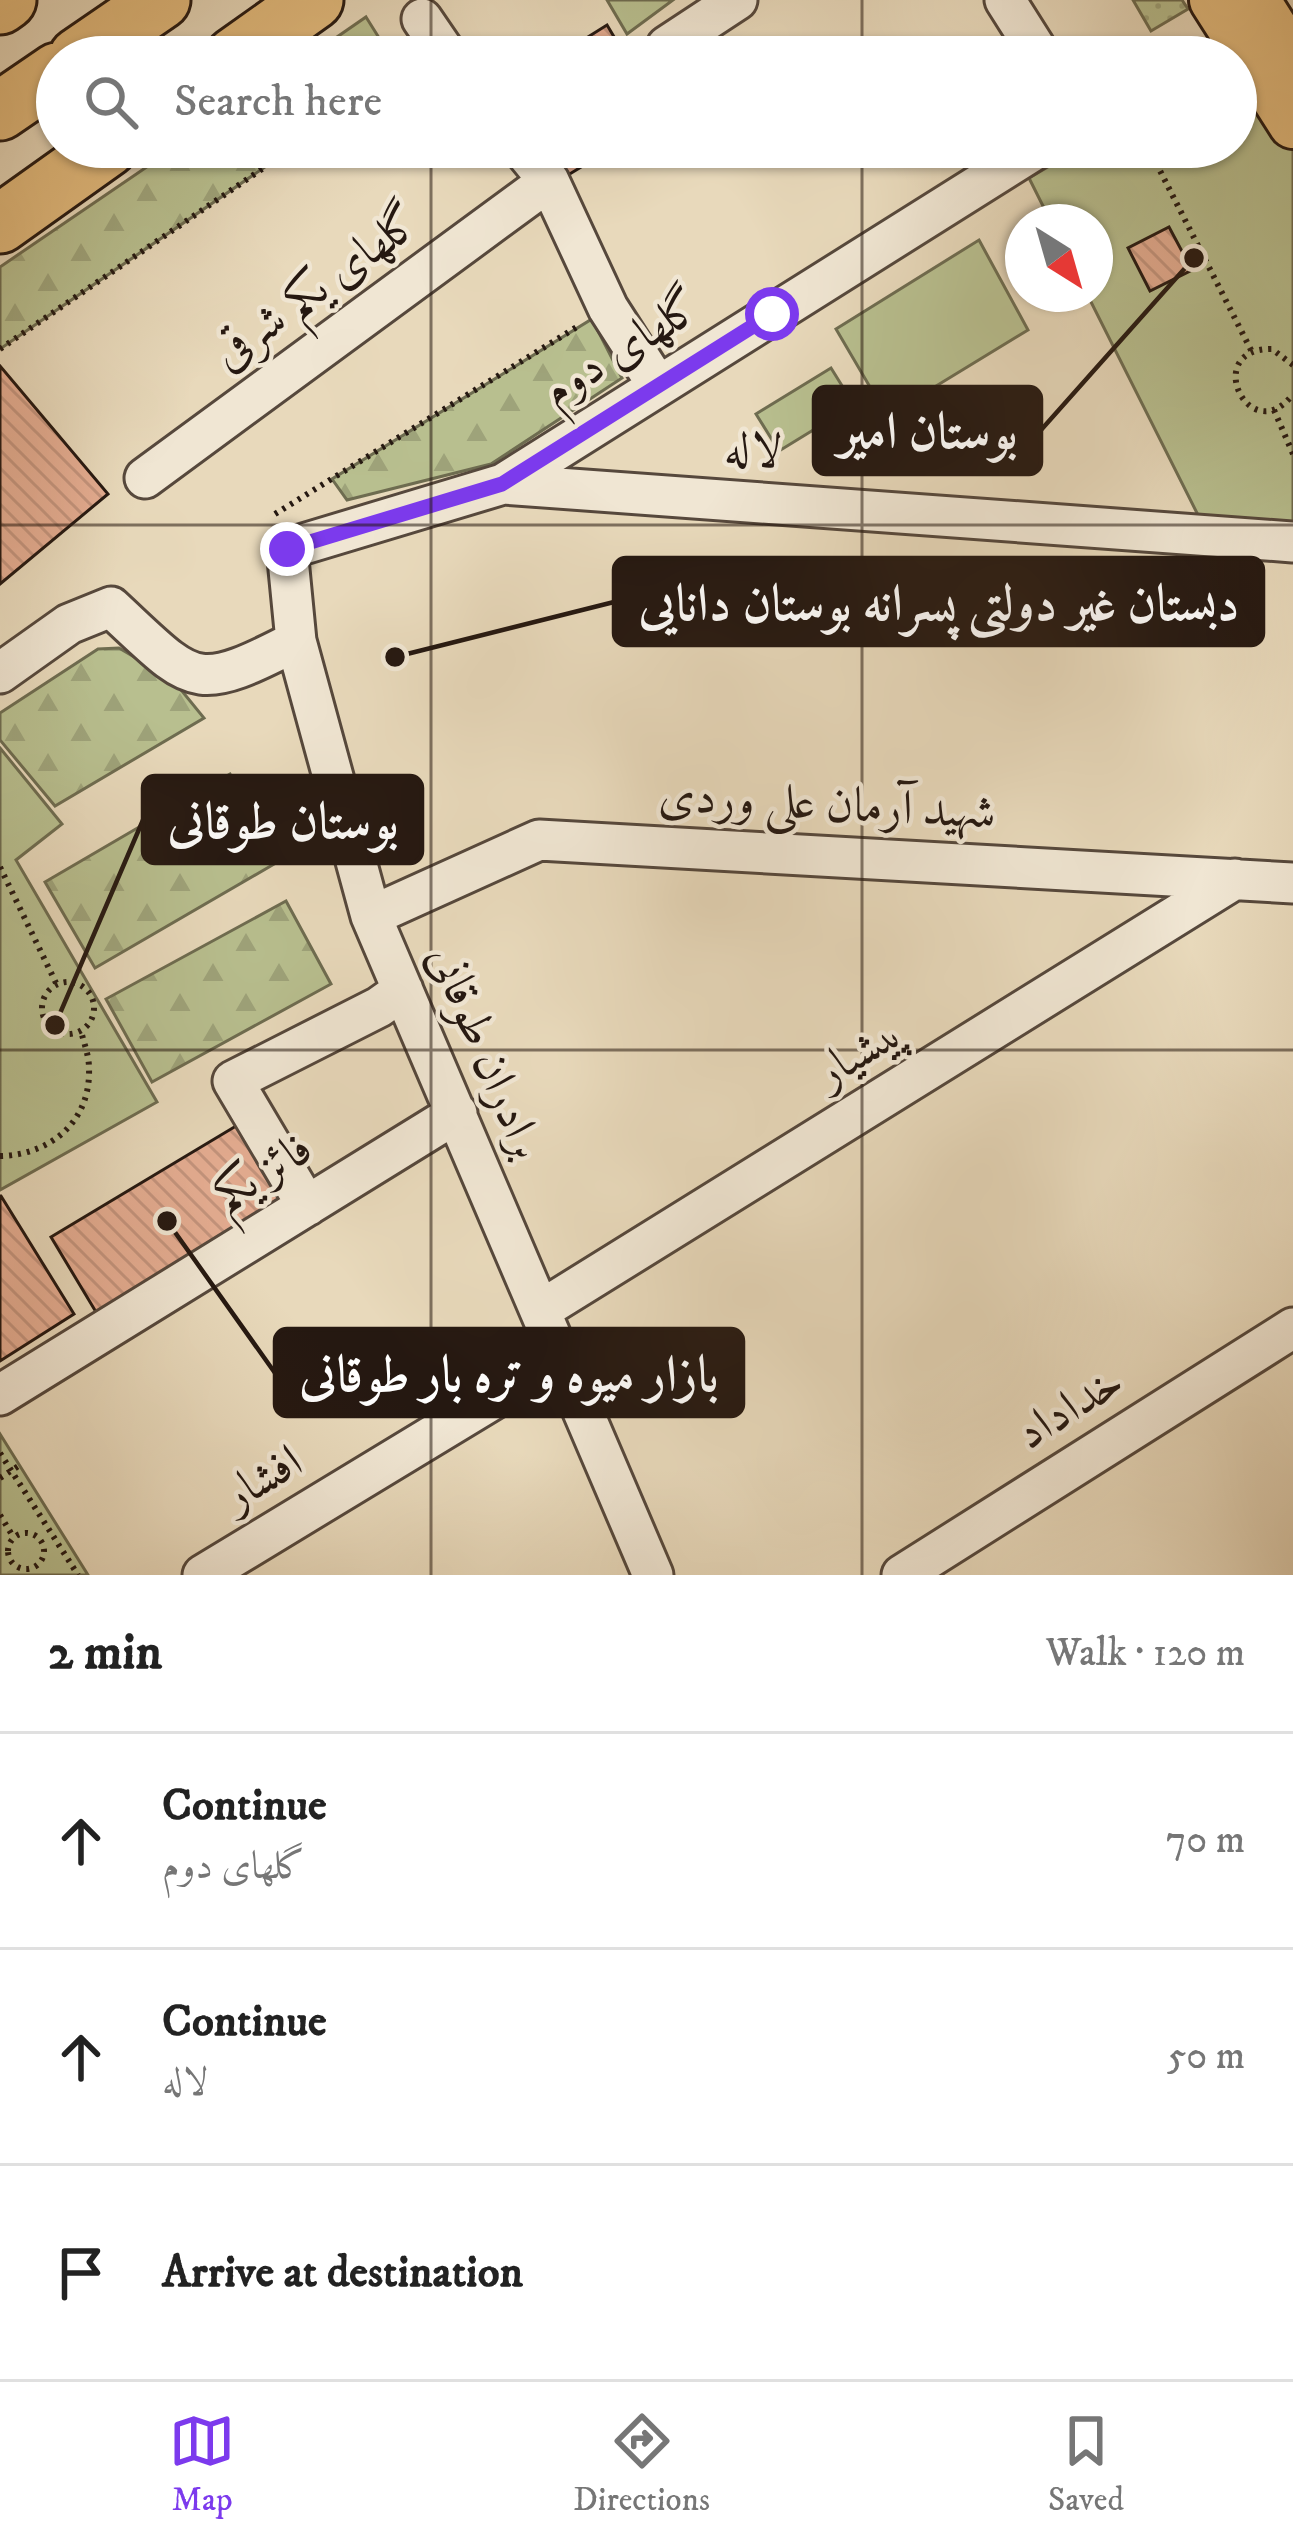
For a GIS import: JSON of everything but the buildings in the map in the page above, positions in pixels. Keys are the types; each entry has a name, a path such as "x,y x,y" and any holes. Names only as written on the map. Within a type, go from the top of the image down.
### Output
{"highway":[{"path":"108,36 160,0"},
{"path":"263,36 314,0"},
{"path":"0,111 36,86"},
{"path":"0,224 79,168"}],"main road":[{"path":"1214,0 1237,36"},
{"path":"1255,0 1293,60"},
{"path":"1257,67 1293,124"}],"street":[{"path":"682,36 737,0"},
{"path":"1005,0 1028,36"},
{"path":"422,19 434,36"},
{"path":"538,168 549,181 608,308 658,386"},
{"name":"گلهای دوم","path":"502,484 1006,168"},
{"name":"گلهای یکم شرقی","path":"145,478 549,181"},
{"name":"لاله","path":"287,549 502,484 1293,542"},
{"name":"برادران طوقانی","path":"287,549 296,641 371,916 653,1575"},
{"path":"0,673 69,625 112,607 182,671 214,678 296,641"},
{"name":"شهید آرمان علی وردی","path":"371,916 539,840 1293,883"},
{"name":"پیشیار","path":"541,1310 1235,879"},
{"path":"307,1206 233,1081 379,1007 403,990"},
{"name":"فائز یکم","path":"0,1395 457,1113"},
{"name":"خداداد","path":"902,1575 1293,1328"},
{"name":"افشار","path":"203,1575 561,1358"}],"path":[{"path":"0,349 263,168"},
{"path":"1159,168 1252,352"},
{"path":"287,549 270,517 608,308"},
{"path":"1293,365 1272,349 1252,352 1238,366 1235,386 1254,408 1274,410 1293,394"},
{"path":"1274,410 1293,454"},
{"path":"0,867 57,984"},
{"path":"74,982 94,1000 93,1018 81,1031 64,1034 45,1021 42,1004 57,984 74,982"},
{"path":"0,1156 22,1155 53,1144 80,1113 90,1067 81,1031"},
{"path":"0,1453 16,1468 78,1575"},
{"path":"0,1478 16,1468"},
{"path":"0,1515 14,1538"},
{"path":"31,1534 43,1546 38,1571 14,1564 8,1548 14,1538 31,1534"},
{"path":"43,1546 60,1537"},
{"path":"0,1571 14,1564"}],"green space":[{"path":"607,0 673,0 627,34"},
{"path":"1133,0 1182,0 1188,9 1151,31"},
{"path":"366,17 378,36 338,36"},
{"path":"1257,89 1293,142 1293,528 1201,521 1096,312 1113,312 1113,204 1042,204 1029,178 1046,168 1257,168"},
{"path":"145,168 263,168 0,349 0,267"},
{"path":"979,240 1005,288 1005,312 1018,312 1028,330 887,416 836,329"},
{"path":"592,319 622,378 491,464 347,500 332,479"},
{"path":"831,368 854,405 779,451 756,414"},
{"path":"119,648 173,680 204,718 55,806 0,740 0,713 98,649"},
{"path":"0,748 62,824 16,860 157,1102 0,1190"},
{"path":"230,774 281,860 95,968 45,882"},
{"path":"286,901 331,984 152,1082 106,999"},
{"path":"0,1434 88,1575 0,1575"}],"place":[{"name":"بوستان امیر","path":"1194,258"},
{"name":"دبستان غیر دولتی پسرانه بوستان دانایی","path":"395,657"},
{"name":"بوستان طوقانی","path":"55,1025"},
{"name":"بازار میوه و تره بار طوقانی","path":"167,1221"}],"route":[{"path":"287,549 502,484 772,314"}]}
